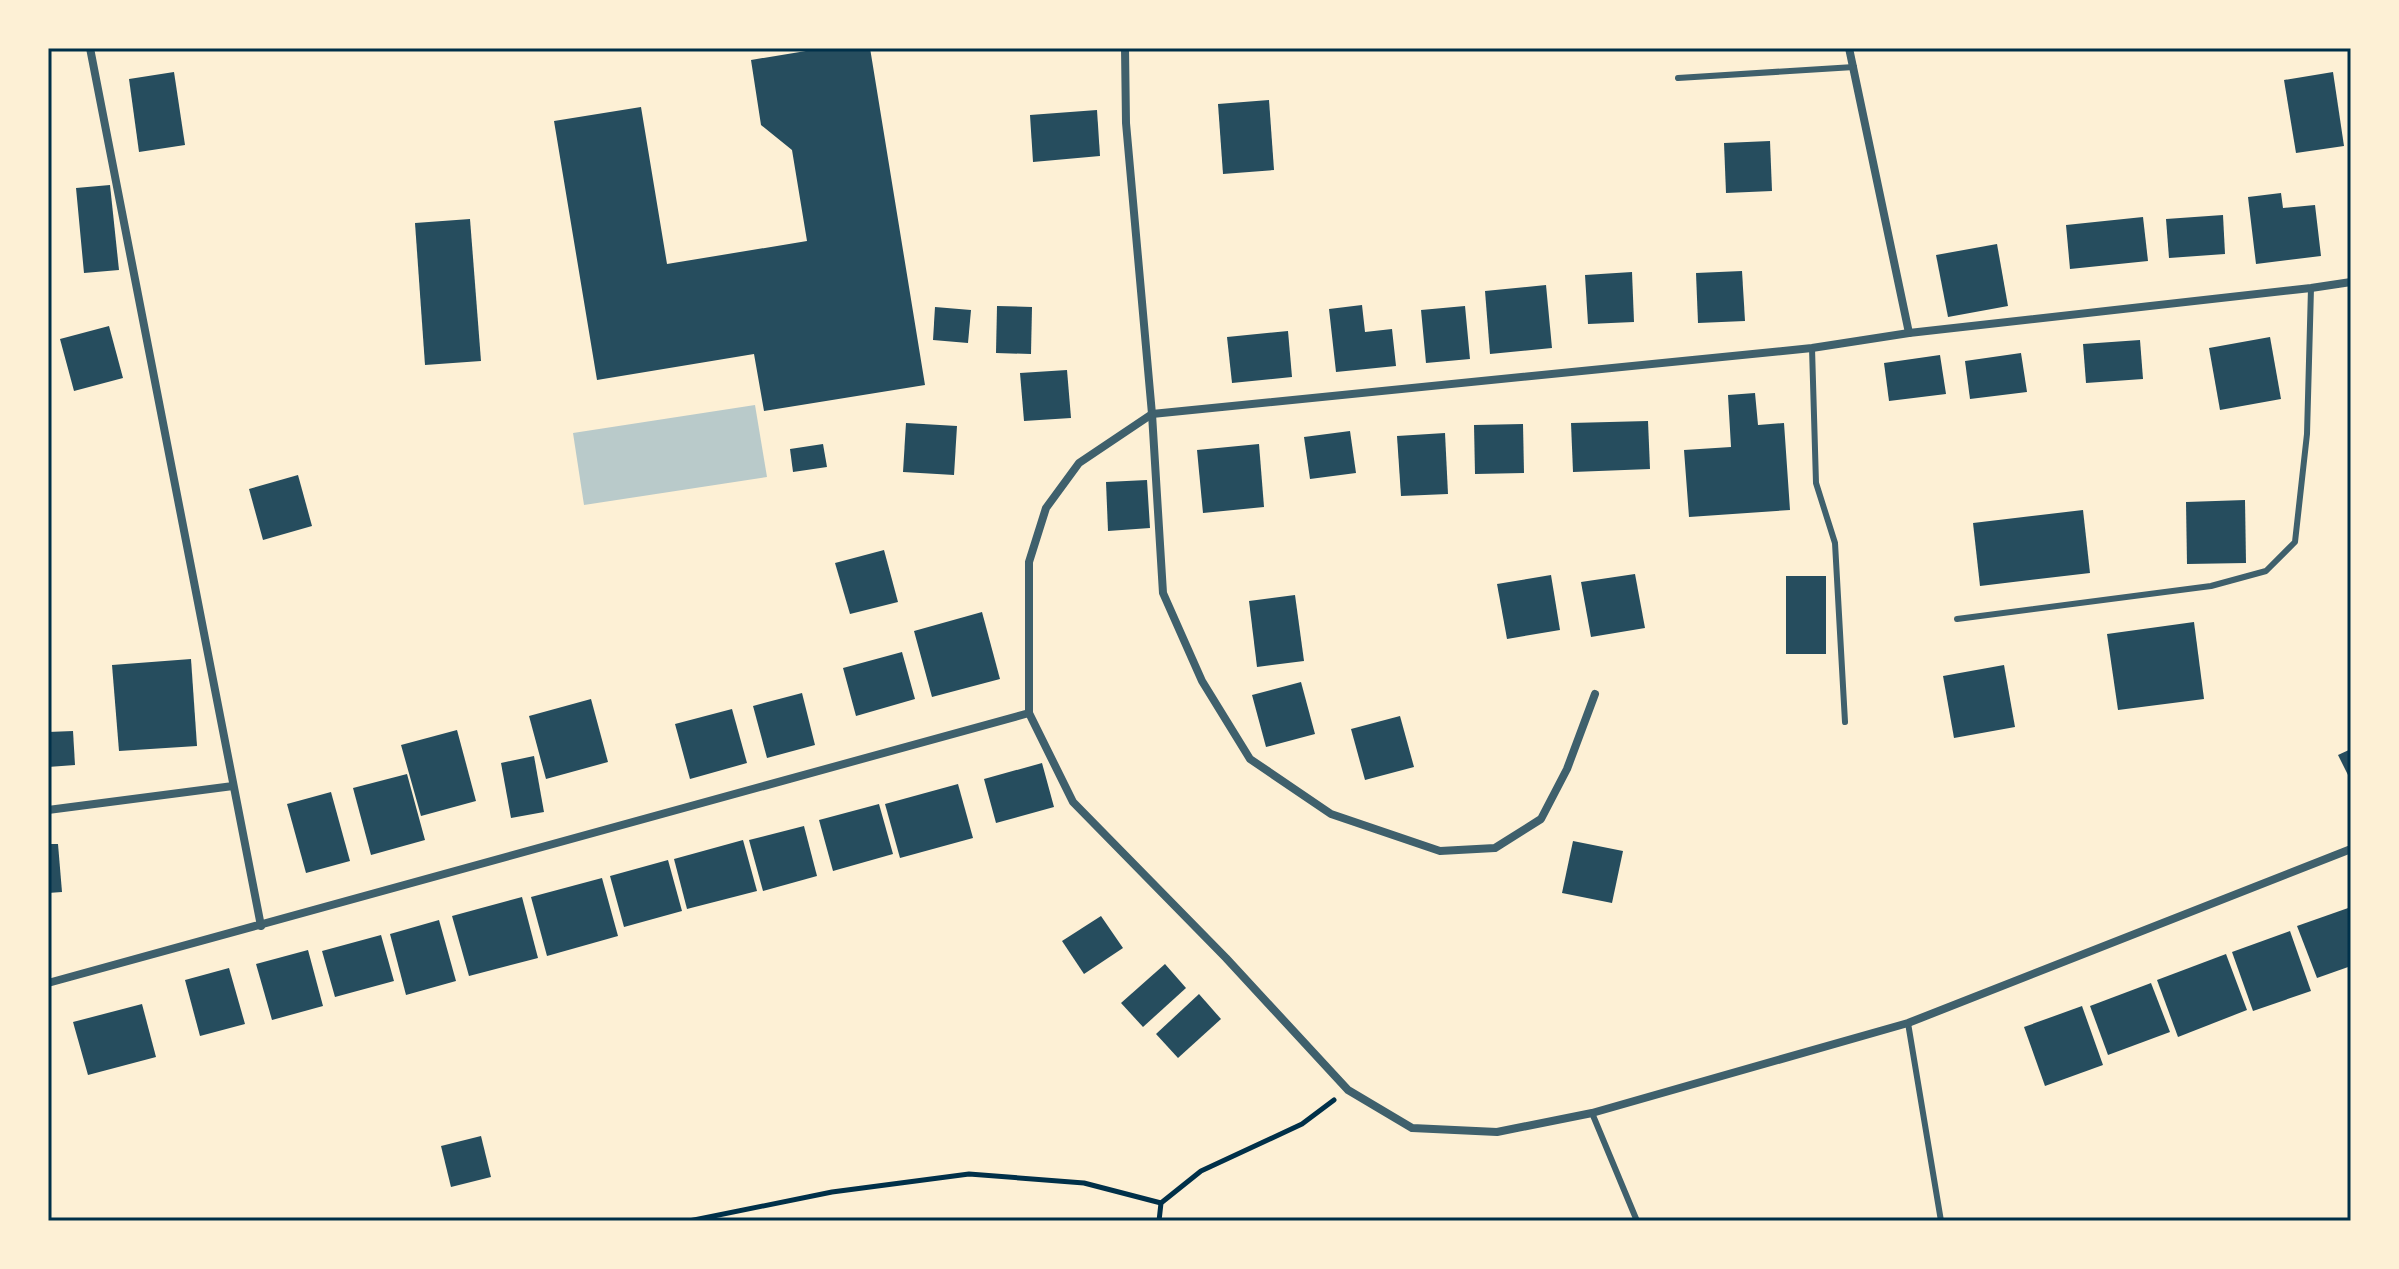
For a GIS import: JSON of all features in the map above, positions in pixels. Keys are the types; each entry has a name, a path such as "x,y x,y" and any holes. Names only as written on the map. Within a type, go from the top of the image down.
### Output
{"street":[{"path":"90,48 261,926"},
{"path":"1125,48 1126,123 1152,414 1163,593 1202,681 1250,759 1331,814 1440,851 1495,848 1541,819 1567,769 1595,694"},
{"path":"1849,48 1909,333"},
{"path":"2351,282 1909,333 1812,348 1152,414 1079,463 1046,508 1029,562 1029,713 1073,802 1226,958 1348,1090 1412,1128 1497,1132 1592,1113 1908,1023 2351,849"},
{"path":"48,983 1029,713"},
{"path":"48,810 233,786"}],"lane":[{"path":"1678,78 1854,67"},
{"path":"1957,619 2211,586 2266,571 2295,542 2307,434 2311,288"},
{"path":"1812,348 1816,483 1835,543 1845,722"},
{"path":"1908,1023 1941,1221"},
{"path":"1592,1113 1637,1221"}],"path":[{"path":"1159,1221 1161,1203 1201,1171 1302,1124 1348,1090"},
{"path":"689,1221 832,1192 969,1174 1084,1183 1161,1203"}],"shaded area":[{"path":"755,405 767,477 584,505 573,433"}],"building":[{"path":"824,48 870,48 925,385 764,411 754,354 597,380 554,121 641,107 667,264 807,241 792,150 761,125 751,60"},
{"path":"174,72 185,145 139,152 129,79"},
{"path":"2333,72 2344,146 2296,153 2284,80"},
{"path":"1269,100 1274,170 1223,174 1218,104"},
{"path":"1097,110 1100,156 1033,162 1030,115"},
{"path":"1770,141 1772,191 1726,193 1724,143"},
{"path":"110,185 119,270 84,273 76,188"},
{"path":"2281,193 2283,208 2315,205 2321,256 2256,264 2248,197"},
{"path":"2223,215 2225,254 2169,258 2166,219"},
{"path":"2143,217 2148,261 2070,269 2066,225"},
{"path":"470,219 481,361 425,365 415,223"},
{"path":"1997,244 2008,306 1948,317 1936,255"},
{"path":"1742,271 1745,321 1698,323 1696,273"},
{"path":"1632,272 1634,322 1588,324 1585,275"},
{"path":"1546,285 1552,348 1490,354 1485,291"},
{"path":"1362,305 1365,332 1392,329 1396,366 1336,372 1329,309"},
{"path":"997,306 1032,307 1031,354 996,353"},
{"path":"1465,306 1470,359 1426,363 1421,310"},
{"path":"935,307 971,310 968,343 933,340"},
{"path":"109,326 123,378 74,391 60,339"},
{"path":"1288,331 1292,377 1232,383 1227,337"},
{"path":"2270,337 2281,399 2220,410 2209,348"},
{"path":"2140,340 2143,379 2086,383 2083,344"},
{"path":"2021,353 2027,392 1970,399 1965,361"},
{"path":"1940,355 1946,394 1889,401 1884,363"},
{"path":"1067,370 1071,418 1024,421 1020,373"},
{"path":"1755,393 1758,425 1784,423 1790,510 1689,517 1684,450 1731,447 1728,395"},
{"path":"1648,421 1650,469 1573,472 1571,423"},
{"path":"906,423 957,426 954,475 903,472"},
{"path":"1523,424 1524,473 1475,474 1474,425"},
{"path":"1350,431 1356,473 1310,479 1304,437"},
{"path":"1445,433 1448,494 1401,496 1397,436"},
{"path":"823,444 827,467 793,472 790,449"},
{"path":"1259,444 1264,507 1203,513 1197,450"},
{"path":"298,475 312,526 263,540 249,489"},
{"path":"1147,480 1150,528 1108,531 1106,482"},
{"path":"2245,500 2246,563 2187,564 2186,502"},
{"path":"2083,510 2090,573 1980,586 1973,523"},
{"path":"884,550 898,602 850,614 835,563"},
{"path":"1635,574 1645,628 1591,637 1581,582"},
{"path":"1551,575 1560,630 1507,639 1497,584"},
{"path":"1786,576 1826,576 1826,654 1786,654"},
{"path":"1295,595 1304,661 1257,667 1249,601"},
{"path":"982,612 1000,679 932,697 914,631"},
{"path":"2194,622 2204,699 2118,710 2107,634"},
{"path":"902,652 915,699 856,716 843,668"},
{"path":"191,659 197,746 119,751 112,665"},
{"path":"2004,665 2015,727 1954,738 1943,676"},
{"path":"1301,682 1315,734 1266,747 1252,695"},
{"path":"802,693 815,745 767,758 753,706"},
{"path":"591,699 608,762 546,779 529,716"},
{"path":"732,709 747,763 690,779 675,724"},
{"path":"1400,716 1414,767 1365,780 1351,729"},
{"path":"457,730 476,801 421,816 401,745"},
{"path":"73,731 75,765 48,767 48,732"},
{"path":"2351,749 2351,781 2338,755"},
{"path":"534,756 544,812 511,818 501,763"},
{"path":"1042,763 1054,807 996,823 984,779"},
{"path":"407,774 425,840 371,855 353,788"},
{"path":"958,784 973,838 900,858 885,804"},
{"path":"331,792 350,861 306,873 287,804"},
{"path":"879,804 893,854 833,871 819,820"},
{"path":"804,826 817,876 763,891 749,840"},
{"path":"743,840 757,891 687,909 674,859"},
{"path":"1573,841 1623,851 1612,903 1562,893"},
{"path":"48,844 58,844 62,892 48,893"},
{"path":"668,860 682,911 624,927 610,876"},
{"path":"602,878 618,936 547,956 531,897"},
{"path":"522,897 538,958 469,976 452,916"},
{"path":"2351,907 2351,966 2317,978 2297,926"},
{"path":"1101,916 1123,948 1084,974 1062,941"},
{"path":"439,920 456,981 406,995 390,934"},
{"path":"2290,931 2311,991 2253,1011 2232,952"},
{"path":"381,935 394,981 335,997 322,951"},
{"path":"308,950 323,1006 272,1020 256,964"},
{"path":"2226,954 2247,1010 2178,1037 2157,980"},
{"path":"1165,964 1186,988 1143,1027 1121,1003"},
{"path":"229,968 245,1024 200,1036 185,980"},
{"path":"2151,983 2170,1032 2108,1055 2090,1006"},
{"path":"1199,994 1221,1019 1178,1058 1156,1034"},
{"path":"142,1004 156,1057 88,1075 73,1022"},
{"path":"2082,1006 2103,1065 2045,1086 2024,1027"},
{"path":"481,1136 491,1177 451,1187 441,1146"}]}
